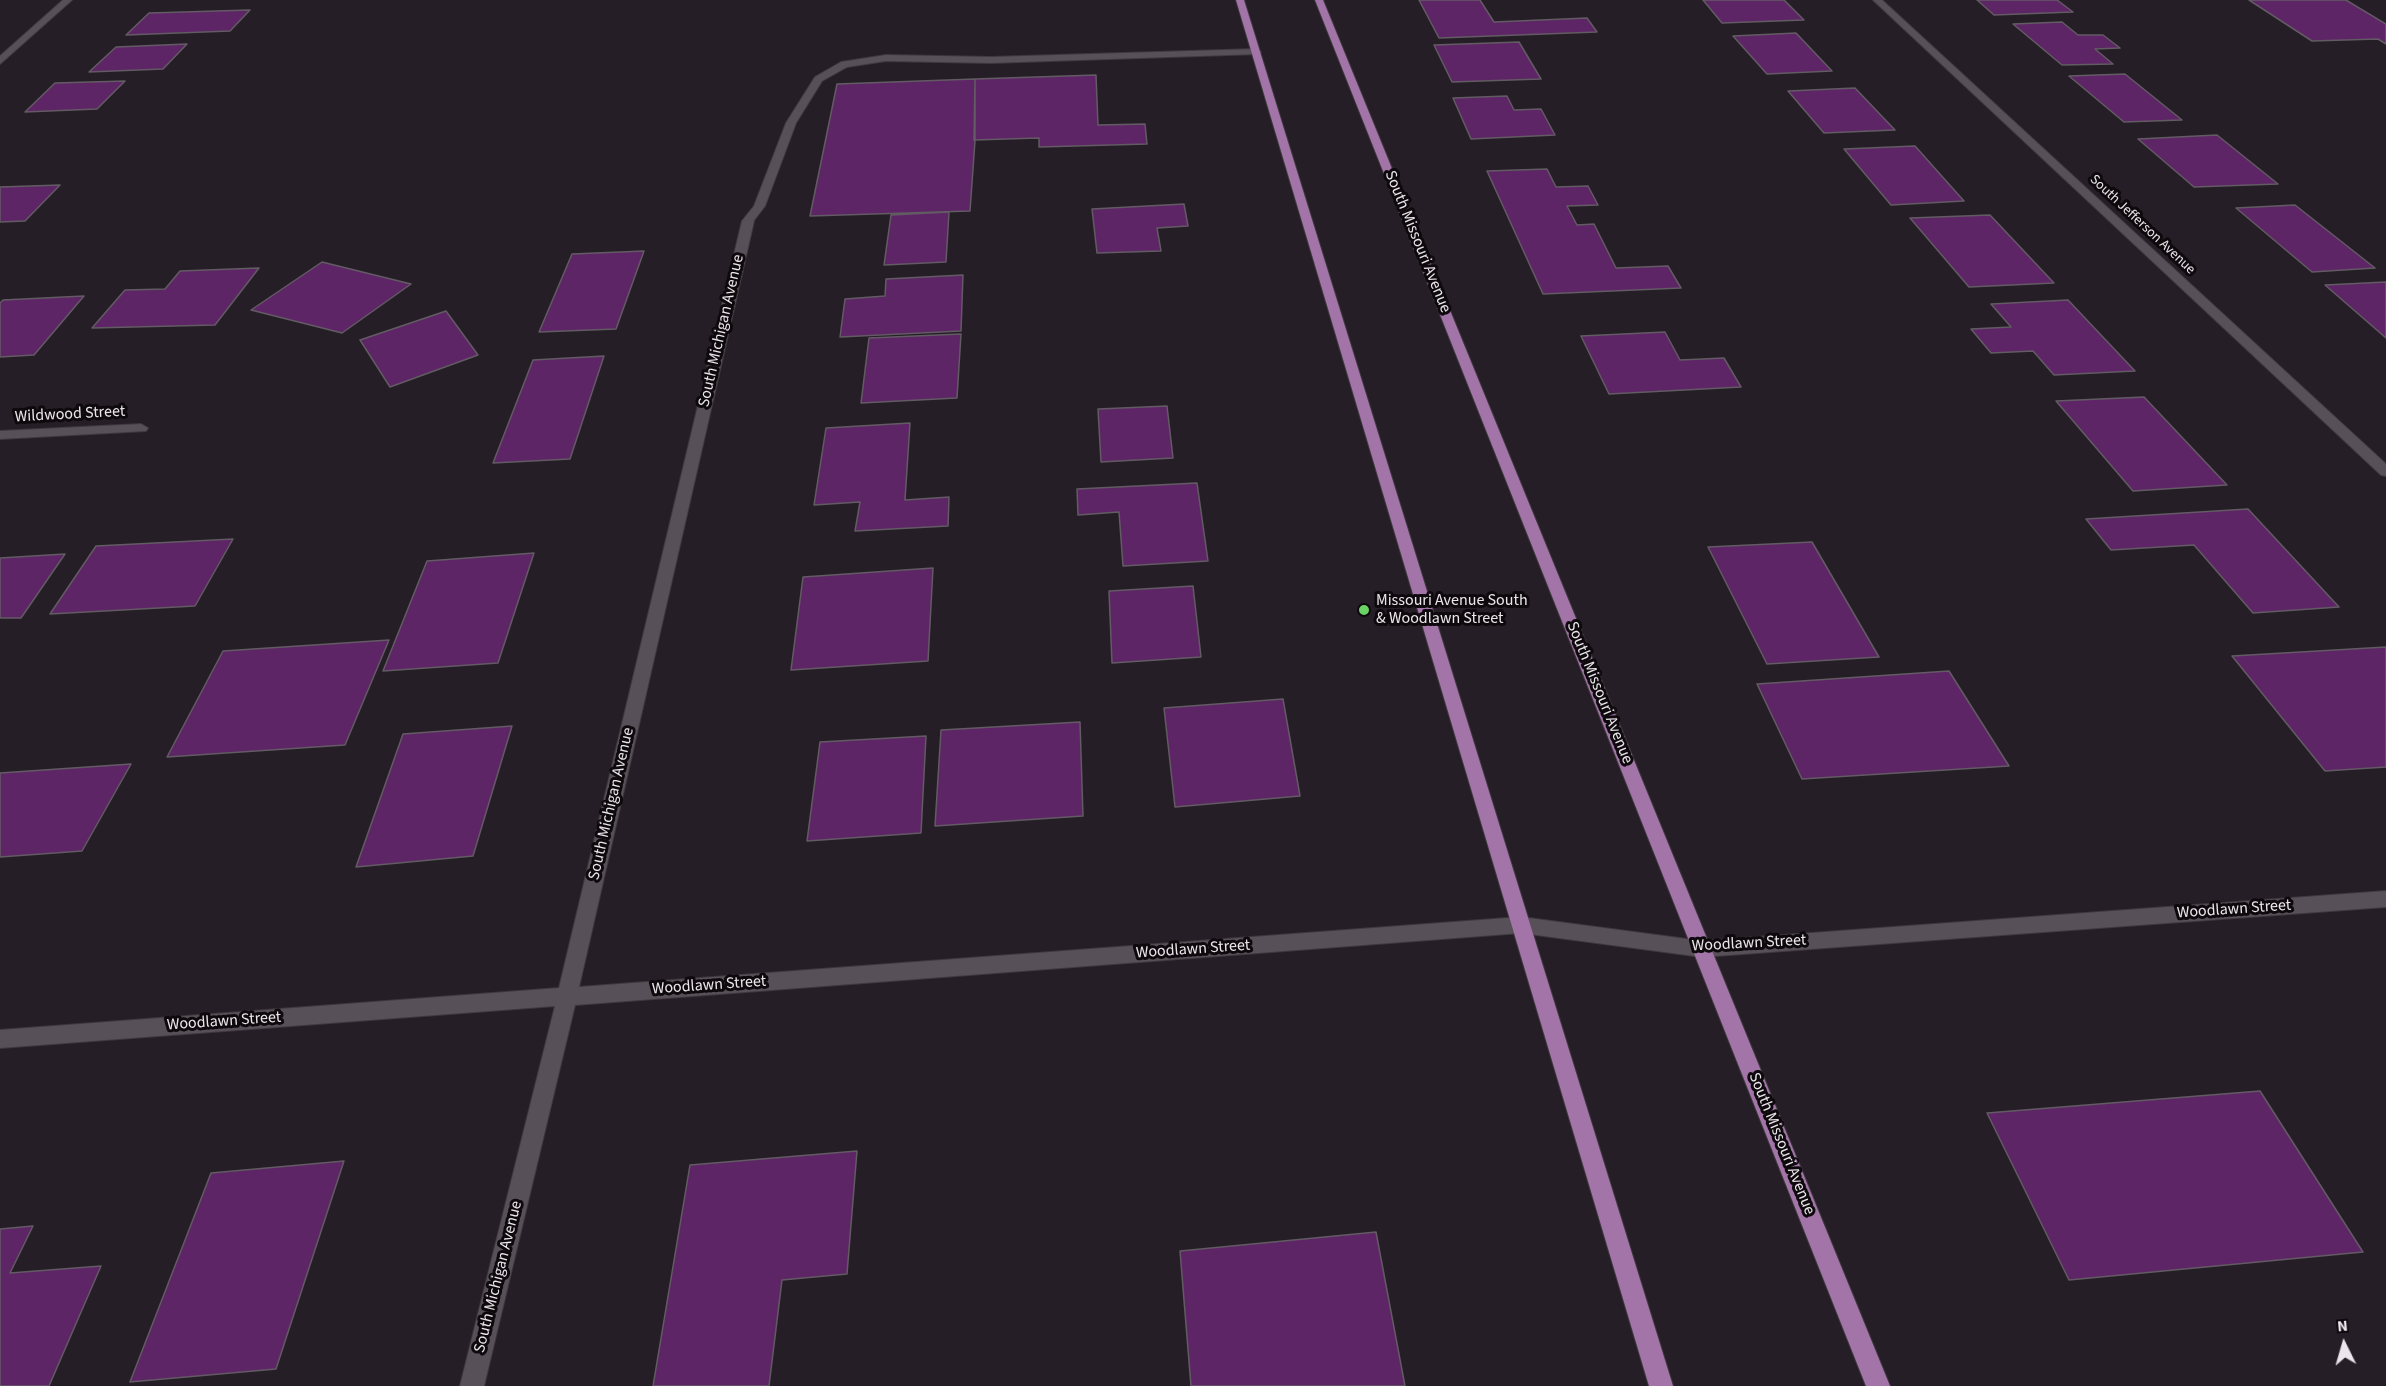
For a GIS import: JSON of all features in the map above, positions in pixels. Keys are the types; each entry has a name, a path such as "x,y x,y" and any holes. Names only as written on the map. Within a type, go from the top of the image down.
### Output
{"main road":[{"path":"1240,0 1661,1386"},
{"name":"South Missouri Avenue","path":"1319,0 1878,1386"}],"street":[{"path":"0,61 68,0"},
{"name":"South Jefferson Avenue","path":"1877,0 2386,472"},
{"name":"South Michigan Avenue","path":"472,1386 567,997 748,221 759,206 791,123 818,79 844,64 886,58 991,60 1256,52"},
{"name":"Wildwood Street","path":"0,435 141,428"},
{"name":"Woodlawn Street","path":"0,1039 1521,925 1702,949 2386,899"}],"building":[{"path":"1419,0 1480,0 1494,22 1587,18 1597,32 1439,38"},
{"path":"1703,0 1784,0 1804,20 1722,23"},
{"path":"1977,0 2057,0 2073,12 1994,15"},
{"path":"2249,0 2346,0 2386,24 2386,44 2378,39 2312,41"},
{"path":"250,10 230,31 126,35 149,13"},
{"path":"2062,22 2078,35 2103,35 2120,48 2095,49 2113,64 2062,65 2013,24"},
{"path":"1796,33 1832,71 1767,74 1733,36"},
{"path":"1519,42 1541,79 1452,82 1434,45"},
{"path":"187,44 163,69 89,72 116,47"},
{"path":"2125,74 2182,120 2124,122 2069,76"},
{"path":"1096,75 1098,125 1145,124 1147,144 1039,147 1039,138 974,140 975,79"},
{"path":"975,79 975,141 970,211 810,216 837,84"},
{"path":"125,81 97,109 25,112 55,83"},
{"path":"1855,88 1895,130 1824,133 1788,91"},
{"path":"1507,96 1514,110 1541,109 1555,135 1471,139 1453,98"},
{"path":"2217,135 2278,184 2194,187 2138,139"},
{"path":"1915,146 1964,201 1891,205 1844,149"},
{"path":"1547,169 1556,187 1588,186 1598,205 1567,206 1577,225 1594,224 1616,268 1668,266 1681,288 1543,294 1487,171"},
{"path":"60,185 25,221 0,222 0,187"},
{"path":"1184,204 1188,226 1157,228 1161,251 1097,253 1092,209"},
{"path":"2295,205 2375,268 2312,272 2236,208"},
{"path":"949,212 946,262 884,265 891,215"},
{"path":"1990,215 2054,283 1969,287 1910,218"},
{"path":"644,251 616,329 539,332 572,254"},
{"path":"322,262 411,284 342,333 251,310"},
{"path":"259,268 215,325 92,328 125,290 165,289 180,271"},
{"path":"963,275 961,331 840,337 845,299 885,296 886,279"},
{"path":"2386,282 2386,338 2325,285"},
{"path":"84,296 34,355 0,357 0,303 3,300"},
{"path":"2068,300 2135,371 2054,375 2033,351 1991,353 1971,329 2011,327 1991,304"},
{"path":"446,311 478,355 390,387 360,340"},
{"path":"1665,332 1680,360 1724,358 1741,387 1609,394 1581,336"},
{"path":"961,334 957,398 861,403 869,338"},
{"path":"604,356 570,459 493,463 533,360"},
{"path":"2144,397 2227,485 2133,491 2056,401"},
{"path":"1167,406 1173,458 1101,462 1098,409"},
{"path":"910,423 905,500 949,497 948,526 855,531 860,502 814,505 826,428"},
{"path":"1197,483 1208,561 1123,566 1119,512 1078,515 1077,489"},
{"path":"2248,509 2339,607 2253,613 2194,545 2111,550 2086,519"},
{"path":"233,539 195,606 50,614 96,546"},
{"path":"1812,542 1879,657 1767,664 1708,547"},
{"path":"534,553 498,663 383,671 427,561"},
{"path":"65,554 21,618 0,618 0,558"},
{"path":"933,568 928,661 791,670 803,577"},
{"path":"1193,586 1201,657 1112,663 1109,591"},
{"path":"389,640 345,745 167,757 223,651"},
{"path":"2386,647 2386,767 2325,771 2232,656"},
{"path":"1949,671 2009,766 1802,779 1757,684"},
{"path":"1283,699 1300,796 1175,807 1164,708"},
{"path":"1080,722 1083,816 935,826 941,730"},
{"path":"512,726 473,856 356,867 403,734"},
{"path":"926,736 921,833 807,841 820,742"},
{"path":"131,764 82,851 0,857 0,773"},
{"path":"2260,1091 2363,1252 2069,1280 1987,1113"},
{"path":"857,1151 847,1274 782,1280 769,1386 653,1386 690,1165"},
{"path":"344,1161 276,1369 130,1382 211,1173"},
{"path":"33,1226 10,1273 101,1266 49,1386 0,1386 0,1229"},
{"path":"1376,1232 1405,1386 1191,1386 1180,1251"}],"place":[{"name":"Missouri Avenue South & Woodlawn Street","path":"1364,610"}]}
